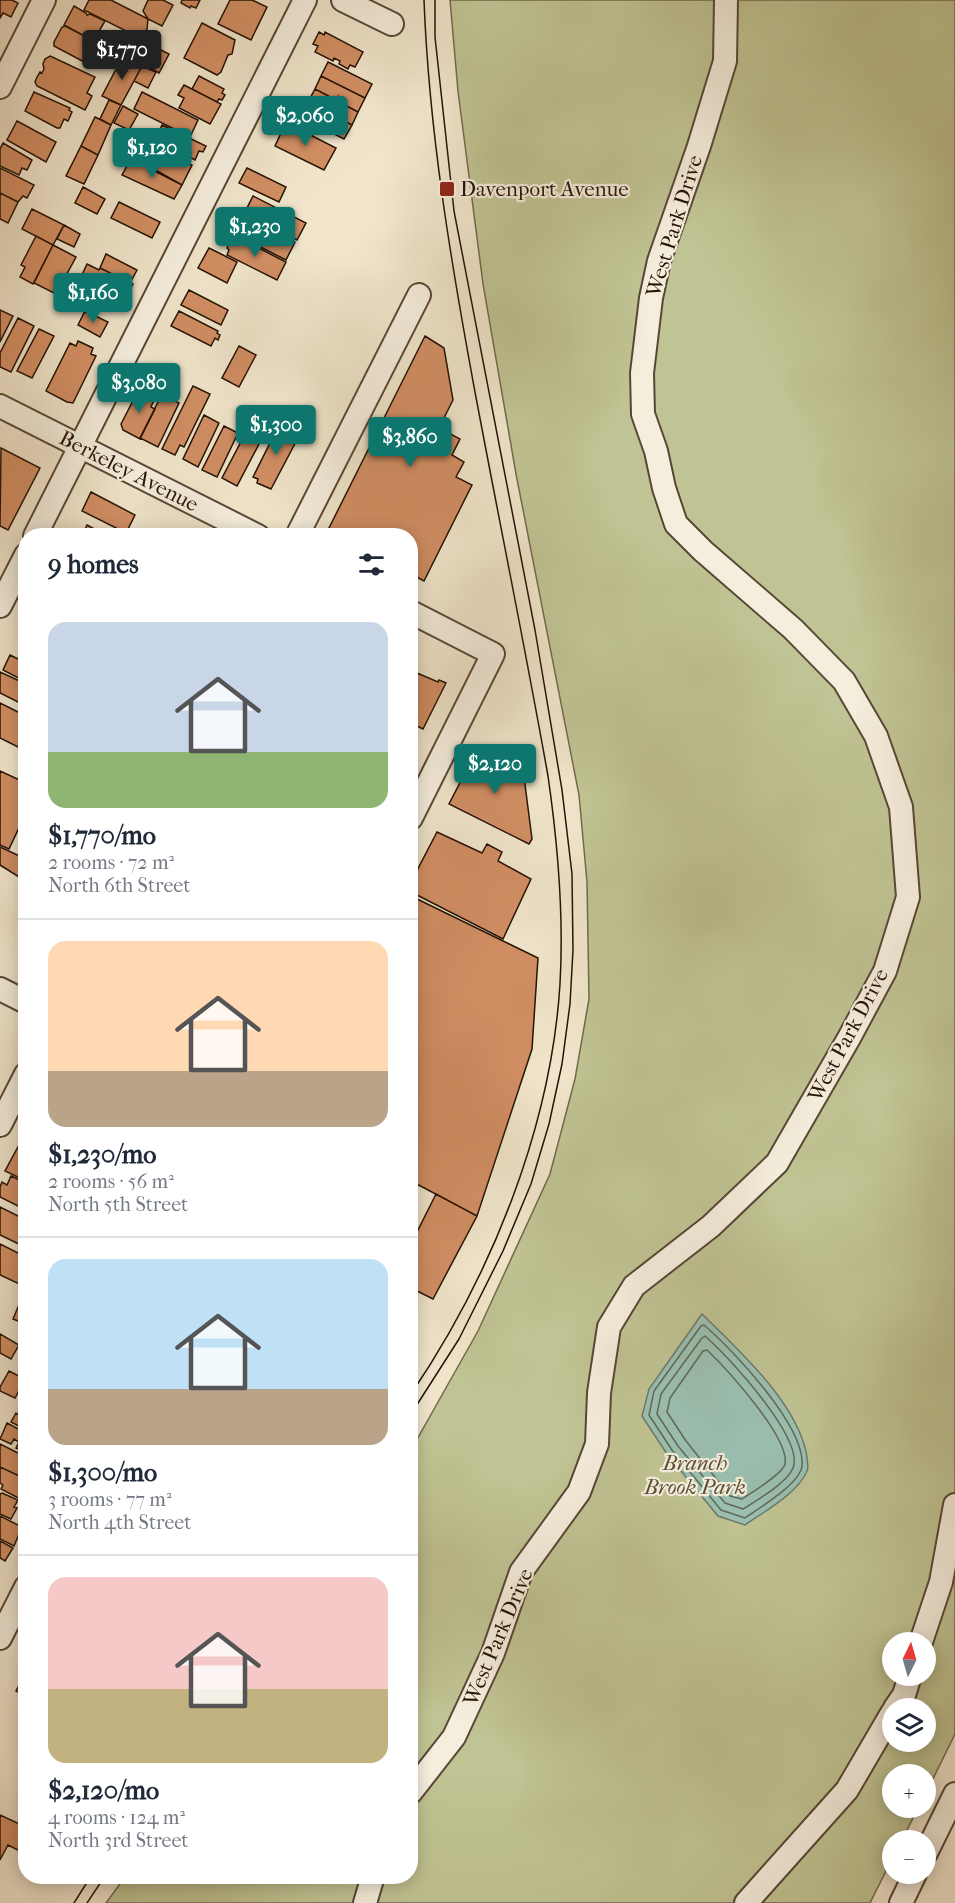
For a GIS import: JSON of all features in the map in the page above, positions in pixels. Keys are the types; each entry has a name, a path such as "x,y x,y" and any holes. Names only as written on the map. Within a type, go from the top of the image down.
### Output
{"street":[{"path":"0,87 44,0"},
{"path":"40,528 305,0"},
{"path":"343,0 392,24"},
{"name":"West Park Drive","path":"418,1783 454,1737 493,1653 521,1572 579,1492 597,1444 599,1393 609,1327 634,1286 711,1226 777,1163 885,971 908,897 901,807 876,736 844,681 793,629 703,551 676,524 664,488 656,451 643,414 642,373 651,298 659,261 699,146 725,61 726,0"},
{"path":"301,528 419,295"},
{"name":"Berkeley Avenue","path":"0,406 242,528"},
{"path":"0,606 18,571"},
{"path":"418,616 494,654 418,804"},
{"path":"0,989 18,998"},
{"path":"0,1125 18,1090"},
{"path":"924,1632 941,1582 955,1505"},
{"path":"0,1638 18,1603"},
{"path":"746,1903 847,1790 882,1730"},
{"path":"936,1833 955,1794"},
{"path":"365,1903 371,1884"},
{"path":"901,1903 910,1884"}],"green space":[{"name":"Branch Brook Park","path":"450,0 955,0 955,1734 936,1773 936,1764 882,1764 882,1818 913,1818 907,1830 882,1830 882,1879 870,1903 106,1903 120,1884 418,1884 418,1438 478,1331 550,1174 575,1079 589,999 587,882 579,795 516,474 483,284 458,91"}],"water":[{"path":"702,1314 749,1361 780,1398 802,1437 807,1457 808,1469 796,1487 745,1525 718,1516 667,1454 642,1416 649,1389"}],"building":[{"path":"0,0 12,0 18,3 11,17 3,13 0,18"},
{"path":"89,0 111,0 148,19 147,29 138,37 84,10"},
{"path":"148,0 163,0 173,5 162,26 148,19 143,11"},
{"path":"182,0 200,0 196,8 191,6 190,8 181,3"},
{"path":"230,0 252,0 267,7 251,40 218,24"},
{"path":"74,6 87,15 90,14 105,21 92,40 64,25"},
{"path":"202,23 235,40 232,54 228,55 221,72 217,75 184,58"},
{"path":"65,26 98,43 89,63 54,46 62,27"},
{"path":"319,32 324,35 325,32 363,52 355,67 350,65 348,69 339,64 340,61 334,58 333,61 315,52 318,46 313,44"},
{"path":"135,36 151,45 140,64 124,56"},
{"path":"153,46 169,54 159,73 143,64"},
{"path":"50,56 95,77 87,93 92,96 85,110 37,86 35,82 37,77 44,69 45,59"},
{"path":"123,56 142,66 121,105 102,96"},
{"path":"328,62 372,84 365,98 321,76"},
{"path":"142,66 156,72 148,88 134,81"},
{"path":"199,76 224,89 222,93 225,95 222,100 219,99 217,102 192,89"},
{"path":"321,76 365,98 358,112 339,102 341,98 338,96 336,100 315,89"},
{"path":"184,85 221,104 210,124 179,108 184,98 178,95"},
{"path":"315,89 336,100 334,104 337,105 339,102 358,112 352,125 308,102"},
{"path":"34,92 70,108 72,112 68,121 64,119 60,128 57,128 25,111"},
{"path":"142,92 198,120 190,137 134,109"},
{"path":"109,100 121,105 111,125 100,119"},
{"path":"308,102 352,125 344,139 301,117"},
{"path":"123,106 138,114 129,130 114,123"},
{"path":"95,117 111,125 98,155 81,146"},
{"path":"17,121 56,142 46,162 7,140"},
{"path":"289,124 336,148 324,170 275,146 283,129 286,130"},
{"path":"162,125 206,146 203,152 199,151 195,160 161,142 164,135 159,132"},
{"path":"3,143 32,160 27,170 22,168 19,175 0,166 0,149"},
{"path":"81,146 98,155 84,184 66,176"},
{"path":"142,147 147,149 149,147 161,153 162,149 192,165 182,185 136,159"},
{"path":"131,159 182,185 174,199 122,175"},
{"path":"0,168 34,185 27,198 23,196 18,202 0,193"},
{"path":"247,168 286,187 279,202 239,183"},
{"path":"83,187 105,199 97,214 75,203"},
{"path":"0,193 18,202 8,223 0,219"},
{"path":"253,196 306,223 297,240 246,215"},
{"path":"119,202 160,222 152,238 111,218"},
{"path":"32,209 64,225 53,245 22,229"},
{"path":"243,215 295,242 286,260 237,235 240,230 236,229"},
{"path":"64,225 80,234 74,247 57,239"},
{"path":"233,235 286,262 277,280 227,255 229,250 227,248"},
{"path":"36,236 53,245 33,284 20,277 25,267 21,265"},
{"path":"53,245 76,257 56,294 34,283"},
{"path":"209,248 237,262 227,283 198,268"},
{"path":"106,254 137,270 130,283 100,268"},
{"path":"87,264 133,284 126,298 82,275"},
{"path":"189,290 228,310 221,325 181,305"},
{"path":"0,310 13,316 0,342"},
{"path":"85,311 108,322 100,337 78,325"},
{"path":"179,311 218,331 220,335 218,340 215,338 211,346 171,326"},
{"path":"18,318 34,326 11,372 0,367 0,353"},
{"path":"39,329 54,336 32,378 17,371"},
{"path":"425,336 444,348 453,400 439,428 460,439 452,455 464,462 456,477 472,485 424,581 418,578 418,528 329,528"},
{"path":"78,341 93,348 91,354 96,356 73,403 46,391 70,343 76,346"},
{"path":"239,346 256,355 239,387 222,378"},
{"path":"193,386 210,394 184,447 180,445 175,455 162,449"},
{"path":"145,387 157,393 151,407 155,409 140,439 123,430 121,424 137,393 142,396"},
{"path":"166,393 176,398 175,401 179,403 158,447 140,438 160,398 163,400"},
{"path":"204,415 219,423 198,467 183,459"},
{"path":"280,423 300,434 271,489 257,483 258,479 253,477"},
{"path":"224,426 238,433 217,477 202,470"},
{"path":"244,436 259,444 237,486 222,478"},
{"path":"1,448 40,468 8,530 0,526"},
{"path":"91,492 135,515 128,528 116,528 82,511"},
{"path":"10,655 18,659 18,678 3,670"},
{"path":"0,672 18,680 18,702 0,693"},
{"path":"418,673 446,683 423,729 418,726"},
{"path":"0,703 18,712 18,747 0,738"},
{"path":"478,748 523,769 532,839 529,844 449,804"},
{"path":"0,771 18,779 18,830 9,849 0,845"},
{"path":"437,832 482,853 487,844 502,852 498,861 531,879 503,939 418,896 418,869"},
{"path":"0,847 18,855 18,876 0,865"},
{"path":"418,899 538,958 532,1049 477,1216 418,1185"},
{"path":"18,1147 18,1177 5,1171"},
{"path":"11,1176 18,1179 18,1206 0,1197 2,1182 7,1185"},
{"path":"436,1194 477,1216 433,1299 418,1292 418,1230"},
{"path":"0,1207 18,1216 18,1244 0,1235"},
{"path":"0,1244 18,1253 18,1283 0,1275"},
{"path":"18,1307 18,1321 13,1319"},
{"path":"0,1334 18,1344 11,1359 0,1353"},
{"path":"9,1371 18,1376 18,1392 15,1398 0,1391"},
{"path":"16,1413 18,1414 18,1426 11,1422"},
{"path":"7,1423 18,1429 18,1441 14,1439 11,1444 0,1439"},
{"path":"0,1444 18,1453 18,1475 0,1467"},
{"path":"0,1467 18,1475 18,1498 1,1489 3,1485 0,1483"},
{"path":"0,1494 18,1500 14,1507 17,1508 11,1519 0,1514"},
{"path":"0,1516 18,1525 18,1536 14,1546 0,1539"},
{"path":"0,1541 13,1548 5,1561 0,1558"},
{"path":"0,1815 18,1823 18,1850 8,1845 0,1860"}],"tram line":[{"path":"418,1383 467,1300 491,1250 530,1146 544,1092 554,1038 561,958 559,880 548,776 475,392 450,246 436,148 424,0"},
{"path":"418,1403 459,1339 503,1251 531,1184 549,1124 562,1064 570,1004 573,950 572,874 562,790 535,630 454,211 435,37 435,0"},
{"path":"74,1903 86,1884"},
{"path":"87,1903 100,1884"}],"place":[{"name":"Davenport Avenue","path":"447,189"}]}
